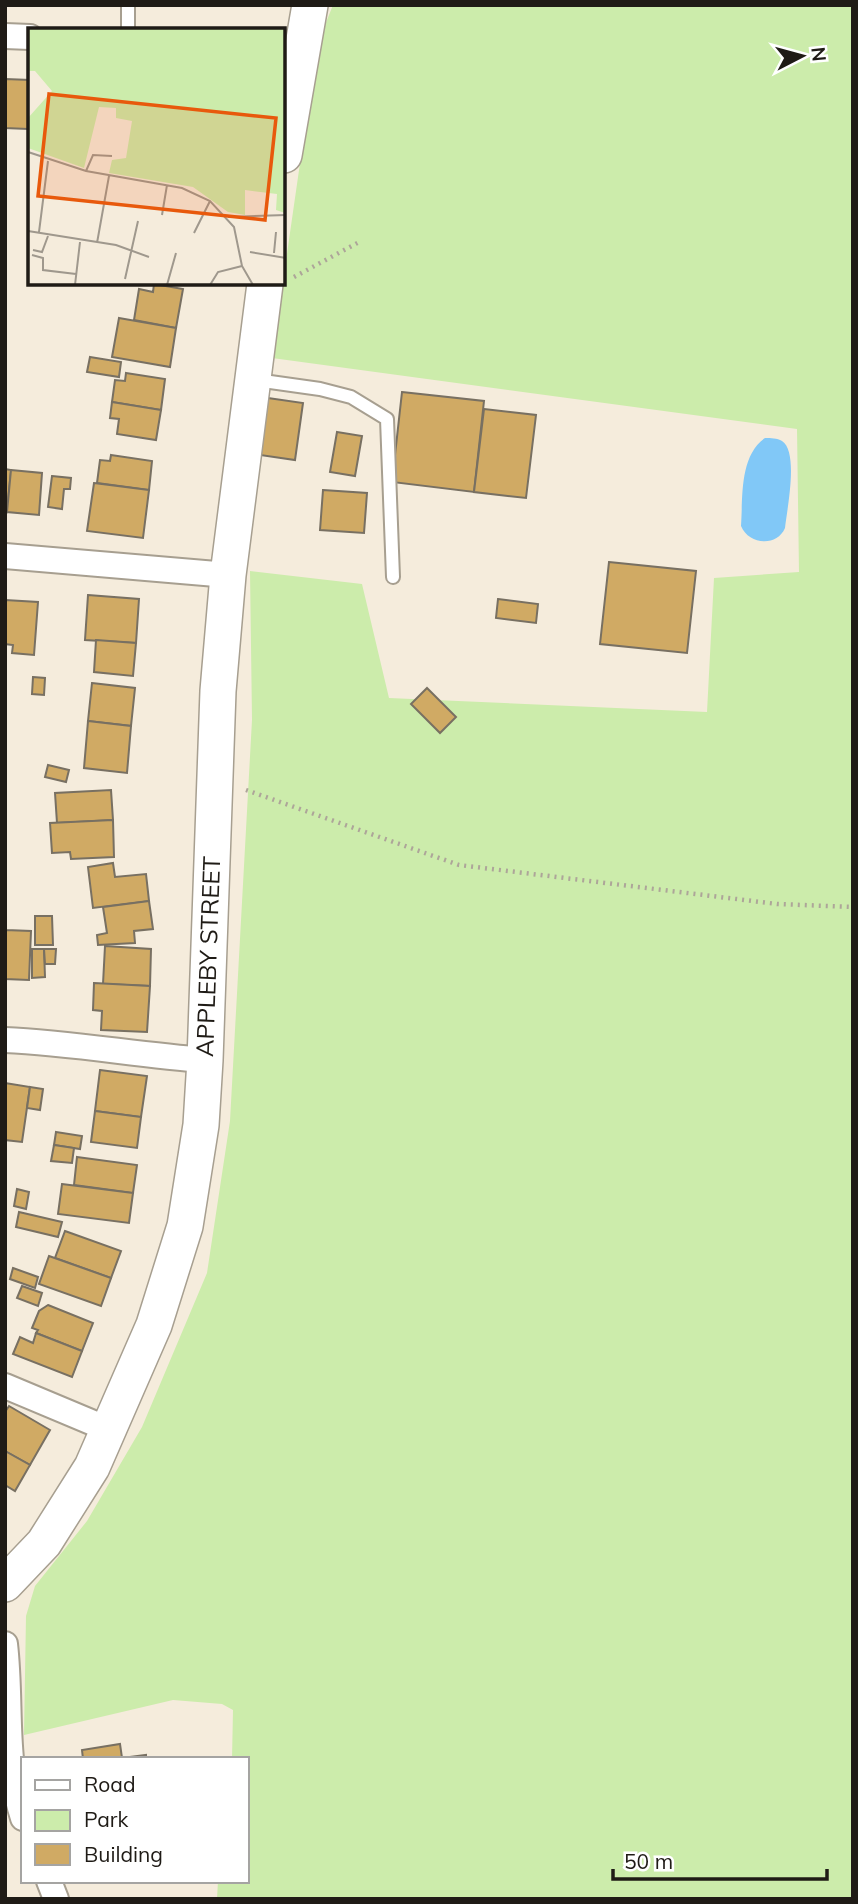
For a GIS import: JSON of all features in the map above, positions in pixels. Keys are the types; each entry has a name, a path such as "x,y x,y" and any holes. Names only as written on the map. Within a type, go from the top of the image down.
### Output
{"street":[{"path":"285,143 293,48 310,5"},
{"path":"5,36 28,37"},
{"name":"APPLEBY STREET","path":"5,1584 22,1569 52,1532 92,1467 155,1325 185,1226 201,1125 218,691 228,575 265,285"},
{"path":"5,556 228,575"},
{"path":"5,1040 205,1060"},
{"path":"5,1385 110,1430"},
{"path":"5,1644 8,1746 15,1793 21,1812"}],"lane":[{"path":"128,5 128,28"},
{"path":"252,379 320,389 351,397 387,419 393,577"}],"path":[{"path":"285,281 361,240"},
{"path":"216,779 459,865 777,904 853,908"}],"green space":[{"path":"333,5 853,6 853,1899 217,1899 218,1883 248,1883 248,1757 232,1757 233,1710 222,1704 173,1700 24,1735 26,1616 35,1586 87,1521 142,1427 207,1273 230,1121 252,720 250,571 362,584 389,698 707,712 714,578 799,572 797,429 272,358 282,285 285,285 285,268 317,45"}],"water":[{"path":"765,438 782,441 787,447 791,468 785,528 770,541 750,537 741,526 747,466 751,455"}],"building":[{"path":"5,79 28,80 28,129 5,128"},
{"path":"154,285 183,289 176,328 134,320 139,289 153,292"},
{"path":"119,318 176,328 170,367 112,357"},
{"path":"90,357 121,362 119,377 87,372"},
{"path":"126,373 165,379 161,410 112,402 115,380 125,381"},
{"path":"402,392 484,401 474,492 392,482"},
{"path":"268,398 303,403 295,460 260,455"},
{"path":"112,402 161,410 156,440 117,434 119,419 110,418"},
{"path":"484,409 536,415 526,498 474,492"},
{"path":"337,432 362,436 355,476 330,472"},
{"path":"111,455 152,461 149,490 97,483 100,460 110,461"},
{"path":"5,469 11,470 7,512 5,511"},
{"path":"11,470 42,473 39,515 7,512"},
{"path":"52,476 71,478 70,489 64,489 62,509 48,507"},
{"path":"94,483 149,490 143,538 87,531"},
{"path":"323,490 367,493 364,533 320,530"},
{"path":"609,562 696,571 687,653 600,644"},
{"path":"88,595 139,599 136,643 85,640"},
{"path":"498,599 538,604 536,623 496,618"},
{"path":"5,600 38,602 34,655 12,653 13,645 5,644"},
{"path":"96,640 136,643 133,676 94,672"},
{"path":"33,677 45,678 44,695 32,694"},
{"path":"92,683 135,688 131,726 88,721"},
{"path":"427,688 456,717 440,733 411,704"},
{"path":"88,721 131,726 127,773 84,768"},
{"path":"48,765 69,770 66,782 45,777"},
{"path":"111,790 113,820 57,823 55,793"},
{"path":"113,820 114,857 71,859 70,852 52,853 50,823"},
{"path":"113,863 115,877 146,874 149,901 93,908 88,867"},
{"path":"149,901 153,929 134,931 135,943 98,945 97,935 107,933 103,907"},
{"path":"5,913 6,930 31,931 29,980 5,979"},
{"path":"35,916 52,916 53,945 35,945"},
{"path":"105,946 151,949 150,986 103,984"},
{"path":"32,949 44,949 45,977 32,978"},
{"path":"44,949 56,949 55,964 45,964"},
{"path":"94,983 150,986 147,1032 101,1030 102,1011 93,1010"},
{"path":"100,1070 147,1076 141,1117 95,1111"},
{"path":"5,1083 30,1087 22,1142 5,1140"},
{"path":"30,1087 43,1089 40,1110 27,1108"},
{"path":"95,1111 141,1117 137,1148 91,1142"},
{"path":"56,1132 82,1136 80,1149 54,1145"},
{"path":"54,1145 74,1148 72,1163 51,1161"},
{"path":"77,1157 137,1165 133,1193 74,1185"},
{"path":"62,1184 133,1193 129,1223 58,1214"},
{"path":"17,1189 29,1192 26,1209 14,1206"},
{"path":"19,1212 62,1222 58,1237 16,1227"},
{"path":"65,1231 121,1251 111,1278 55,1258"},
{"path":"49,1256 111,1278 101,1306 39,1284"},
{"path":"13,1268 38,1277 35,1288 10,1279"},
{"path":"22,1286 42,1293 38,1306 17,1298"},
{"path":"48,1305 93,1323 82,1351 36,1333 38,1330 32,1328 39,1311"},
{"path":"36,1333 82,1351 72,1377 13,1354 20,1337 33,1343"},
{"path":"9,1406 50,1430 30,1465 5,1451 5,1412"},
{"path":"5,1451 30,1465 15,1491 5,1485"},
{"path":"120,1744 122,1757 83,1757 82,1750"}]}
